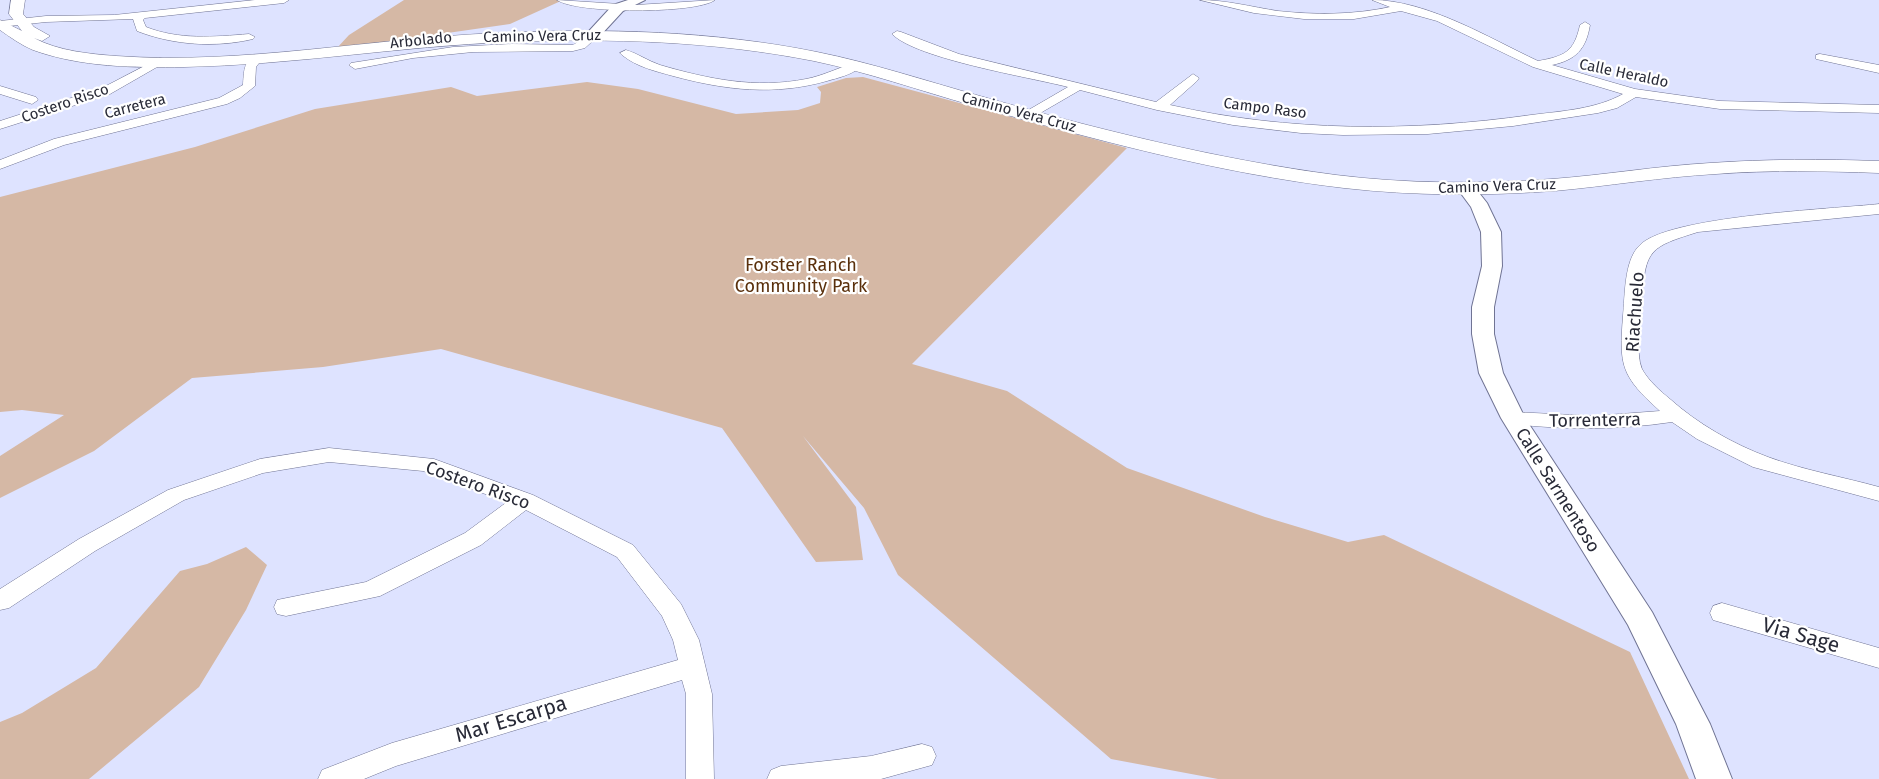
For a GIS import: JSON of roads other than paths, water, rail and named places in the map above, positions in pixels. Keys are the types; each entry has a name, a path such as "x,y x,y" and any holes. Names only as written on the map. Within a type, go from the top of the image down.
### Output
{"main road":[{"path":"18,0 16,14 20,19"},
{"name":"Camino Vera Cruz","path":"20,19 29,30 67,45 149,56 160,61"},
{"name":"Camino Vera Cruz","path":"0,23 24,41 56,52 138,62 256,59 444,40 594,34 734,44 815,57 1198,158 1345,182 1406,187 1466,188 1582,182 1732,167 1879,167"}],"street":[{"path":"0,23 20,19 142,15 284,0"},
{"path":"562,0 618,8 669,7 710,0"},
{"path":"594,34 618,8 639,0"},
{"path":"1205,0 1312,18 1355,18 1403,7"},
{"name":"Calle Heraldo","path":"1377,0 1441,19 1537,65 1634,93 1720,105 1879,109"},
{"path":"142,15 138,20 141,29 155,36 228,40 249,37"},
{"path":"1537,65 1565,58 1578,51 1583,40 1585,25"},
{"name":"Arbolado","path":"355,65 440,52 512,47 573,48 581,46 594,34"},
{"name":"Campo Raso","path":"897,34 913,43 1078,86 1158,106 1257,125 1364,133 1466,128 1561,116 1613,105 1634,93"},
{"path":"626,53 635,60 700,80 738,86 803,85 824,80 854,67"},
{"path":"1820,57 1879,69"},
{"name":"Carretera","path":"0,165 59,142 230,98 249,86 250,67 256,59"},
{"name":"Costero Risco","path":"0,125 106,91 160,61"},
{"path":"1158,106 1168,101 1193,78"},
{"path":"1029,115 1078,86"},
{"path":"0,90 32,100"},
{"name":"Calle Sarmentoso","path":"1466,188 1480,207 1491,232 1492,266 1482,307 1483,334 1491,373 1513,418 1641,620 1693,724 1714,779"},
{"name":"Riachuelo","path":"1879,209 1696,227 1664,237 1645,248 1635,274 1630,345 1632,368 1651,393 1676,415 1704,434 1761,462 1879,494"},
{"name":"Torrenterra","path":"1513,418 1544,422 1631,422 1676,415"},
{"name":"Costero Risco","path":"0,601 87,545 176,495 260,466 329,455 426,464 525,500 624,551 672,611 686,640 699,694 700,779"},
{"path":"286,607 371,590 473,539 525,500"},
{"name":"Via Sage","path":"1722,613 1879,658"},
{"name":"Mar Escarpa","path":"332,779 392,755 693,666"},
{"path":"781,779 871,769 922,756"}],"park label":[{"name":"Forster Ranch Community Park","path":"801,275"}]}
